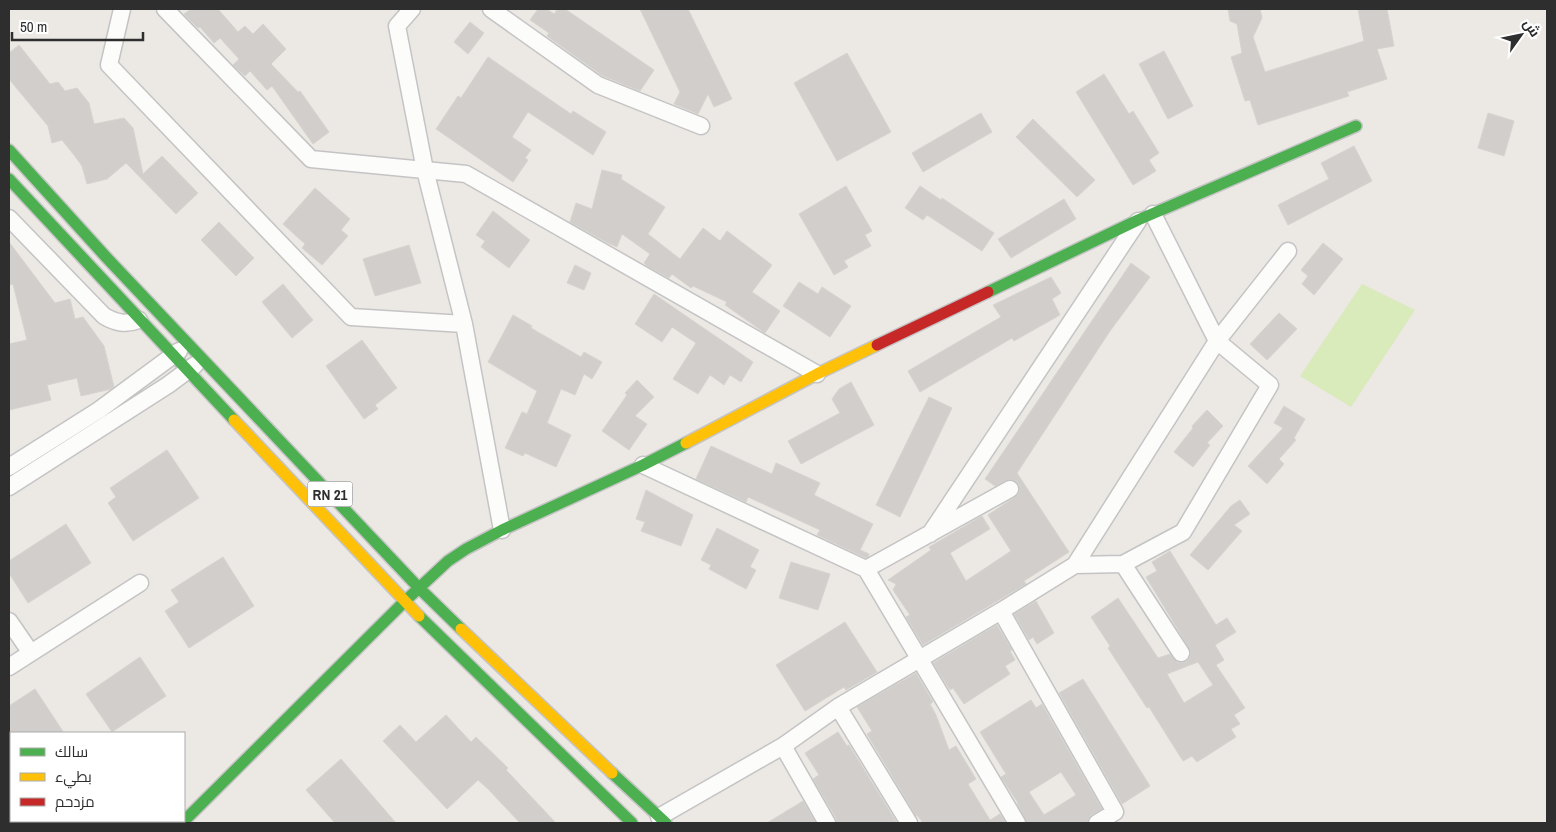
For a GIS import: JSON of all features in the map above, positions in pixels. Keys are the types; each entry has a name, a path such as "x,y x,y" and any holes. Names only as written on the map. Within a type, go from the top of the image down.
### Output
{"main road":[{"path":"185,820 404,602 448,561 466,549 502,530 643,465 817,374 1146,217 1356,126"},
{"name":"RN 21","path":"9,150 106,257 419,588 546,711 663,820"},
{"name":"RN 21","path":"9,179 404,602 632,823"}],"street":[{"path":"122,9 109,65 351,317 464,324"},
{"path":"165,9 310,160 466,174 817,374"},
{"path":"412,9 397,26 426,170 464,324 502,530"},
{"path":"491,9 598,85 701,126"},
{"path":"930,534 1146,217 1217,341 1270,385 1183,532 1123,564 1075,565"},
{"path":"10,222 104,316 117,322 139,320"},
{"path":"663,820 783,746 838,707 1075,565 1217,341 1288,251"},
{"path":"9,466 99,410 173,356 195,351 196,364 188,372 9,487"},
{"path":"643,465 866,569 1017,823"},
{"path":"866,569 1010,490"},
{"path":"1123,564 1180,653"},
{"path":"9,667 140,583"},
{"path":"1001,611 1115,812 1097,823"},
{"path":"9,620 31,653"},
{"path":"838,707 909,823"},
{"path":"783,746 827,823"}],"green space":[{"path":"1362,284 1415,310 1351,407 1300,376"}],"building":[{"path":"191,9 218,9 238,32 245,26 253,34 263,24 286,49 271,64 298,92 300,91 329,132 313,144 272,86 267,90 250,71 245,76 233,65 239,59 220,38 214,43 200,27 198,28 184,14"},
{"path":"538,9 547,9 554,14 558,9 565,9 654,70 640,91 603,76 547,36 549,33 530,20"},
{"path":"640,9 688,9 732,99 714,107 708,94 698,114 674,104 680,92"},
{"path":"1228,9 1260,9 1262,18 1253,37 1265,72 1364,41 1358,9 1387,9 1394,46 1377,49 1387,79 1347,92 1349,96 1258,125 1250,100 1245,101 1231,57 1242,53 1237,24 1230,21"},
{"path":"470,22 484,33 468,54 454,42"},
{"path":"19,45 50,84 58,82 65,91 77,88 89,103 94,124 124,118 133,128 143,174 162,156 198,193 176,214 126,163 107,179 87,184 82,166 74,155 62,140 52,143 48,126 9,79 9,53"},
{"path":"1164,51 1193,106 1168,119 1139,64"},
{"path":"847,53 891,132 837,161 794,83"},
{"path":"488,57 571,114 573,111 606,132 593,155 528,112 512,137 531,150 525,158 528,160 513,182 436,129 458,96 461,98"},
{"path":"1104,74 1129,114 1133,111 1159,153 1149,160 1156,171 1133,185 1076,92"},
{"path":"981,113 992,132 923,172 912,153"},
{"path":"1488,113 1514,121 1504,156 1478,148"},
{"path":"1033,119 1095,180 1077,197 1016,137"},
{"path":"1354,146 1372,181 1288,225 1278,205 1329,179 1321,163"},
{"path":"602,170 622,175 621,179 665,207 648,234 680,259 703,228 720,241 727,231 772,265 752,292 780,311 765,333 725,305 727,302 693,286 691,288 672,274 669,278 647,266 644,263 650,254 622,234 617,247 570,222 576,203 592,209"},
{"path":"846,186 872,231 865,235 871,246 844,261 848,267 834,275 799,214"},
{"path":"920,186 941,200 942,198 994,233 982,251 927,215 923,220 905,208"},
{"path":"315,188 350,219 341,230 348,236 322,265 302,248 305,244 283,224"},
{"path":"1064,199 1076,219 1011,258 998,239"},
{"path":"493,211 530,240 509,268 481,247 485,241 476,235"},
{"path":"219,222 254,258 236,276 201,240"},
{"path":"9,242 55,303 70,299 75,319 83,317 104,346 114,387 81,396 77,378 47,385 51,400 9,410 9,344 27,340 13,284 9,285"},
{"path":"1323,243 1343,259 1314,295 1302,284 1308,276 1301,270"},
{"path":"409,245 421,283 375,296 363,259"},
{"path":"1131,263 1150,277 1110,331 1017,473 1069,552 1024,581 1026,584 923,645 906,617 910,615 893,590 896,584 888,580 931,550 929,547 982,516 990,529 950,553 966,581 1011,551 988,515 1018,495 1019,485 1016,481 1010,479 995,486 985,479"},
{"path":"575,265 591,273 584,290 567,283"},
{"path":"1051,277 1061,293 1052,299 1060,315 1014,341 1012,338 920,392 908,371 1001,317 993,305"},
{"path":"799,282 818,294 822,287 851,306 830,337 783,306"},
{"path":"283,284 313,320 292,338 262,302"},
{"path":"654,294 753,362 741,382 730,375 724,385 710,375 698,394 673,379 696,343 672,327 662,342 635,324"},
{"path":"1279,313 1297,329 1267,360 1250,344"},
{"path":"513,315 532,326 531,328 581,357 584,352 602,362 592,379 584,374 575,395 561,389 547,423 571,435 556,467 525,453 523,456 505,448 522,412 527,414 537,391 488,362"},
{"path":"362,340 397,388 375,405 378,409 364,419 326,366"},
{"path":"637,380 654,397 635,416 647,424 629,450 602,431 627,395 625,393"},
{"path":"851,382 874,425 801,464 788,441 840,413 832,399 839,389"},
{"path":"929,397 952,408 900,517 876,505"},
{"path":"1284,406 1305,419 1294,438 1296,440 1279,459 1284,464 1267,484 1248,466 1283,428 1274,423"},
{"path":"1207,410 1223,426 1207,443 1210,445 1193,467 1174,452 1193,428 1192,426"},
{"path":"711,446 772,474 776,463 820,483 814,495 873,524 860,550 869,554 868,557 866,558 817,535 820,530 748,497 746,502 696,479"},
{"path":"167,450 199,498 133,541 108,503 116,497 110,488"},
{"path":"646,490 693,515 681,546 641,531 645,522 636,519"},
{"path":"1240,500 1250,514 1234,525 1242,531 1208,570 1190,555 1231,506"},
{"path":"66,524 91,563 28,603 9,573 9,561"},
{"path":"717,528 759,550 750,567 756,570 746,589 709,569 711,565 701,560"},
{"path":"1170,551 1216,625 1227,618 1236,632 1215,645 1224,660 1216,665 1245,708 1234,715 1240,724 1231,729 1236,737 1197,762 1192,756 1183,761 1149,707 1147,708 1108,648 1110,646 1091,617 1118,598 1158,658 1170,654 1177,662 1187,661 1191,653 1189,648 1146,577 1157,571 1152,562","holes":["1198,662 1213,685 1184,703 1167,674"]},
{"path":"223,557 254,606 189,648 165,611 179,602 171,590"},
{"path":"791,562 830,574 818,610 779,598"},
{"path":"1036,601 1054,633 1037,644 1033,637 1029,640 1014,614"},
{"path":"845,622 877,672 846,690 844,687 805,711 776,665"},
{"path":"997,625 1012,650 1010,651 1015,660 1005,666 1010,674 964,704 953,688 950,690 933,663"},
{"path":"140,657 166,696 112,732 86,694"},
{"path":"916,673 933,702 930,704 949,750 956,746 976,779 968,784 990,820 1000,814 1006,823 923,823 916,816 867,734 872,731 857,707"},
{"path":"1083,679 1150,786 1122,804 1059,693"},
{"path":"35,689 63,732 9,733 9,706"},
{"path":"1031,700 1036,708 1042,704 1102,809 1091,815 1087,823 1027,823 1018,803 1001,777 1006,774 980,732","holes":["1061,772 1076,795 1044,815 1029,792"]},
{"path":"446,715 471,742 476,737 508,768 506,770 556,823 520,823 478,780 447,809 383,741 400,725 416,742"},
{"path":"838,732 847,746 849,745 897,823 837,823 836,818 813,779 819,775 805,753"},
{"path":"341,759 396,823 335,823 306,790"},
{"path":"803,801 816,823 767,823"}],"traffic: fast":[{"path":"988,292 1138,220 1356,126"},
{"path":"9,150 106,257 419,588 461,629"},
{"path":"9,179 234,420"},
{"path":"185,820 404,602 448,561 502,530 643,465 686,443"},
{"path":"419,616 632,823"},
{"path":"612,773 666,823"}],"traffic: slow":[{"path":"686,443 817,374 877,345"},
{"path":"234,420 419,616"},
{"path":"461,629 612,773"}],"traffic: jam":[{"path":"877,345 988,292"}]}
